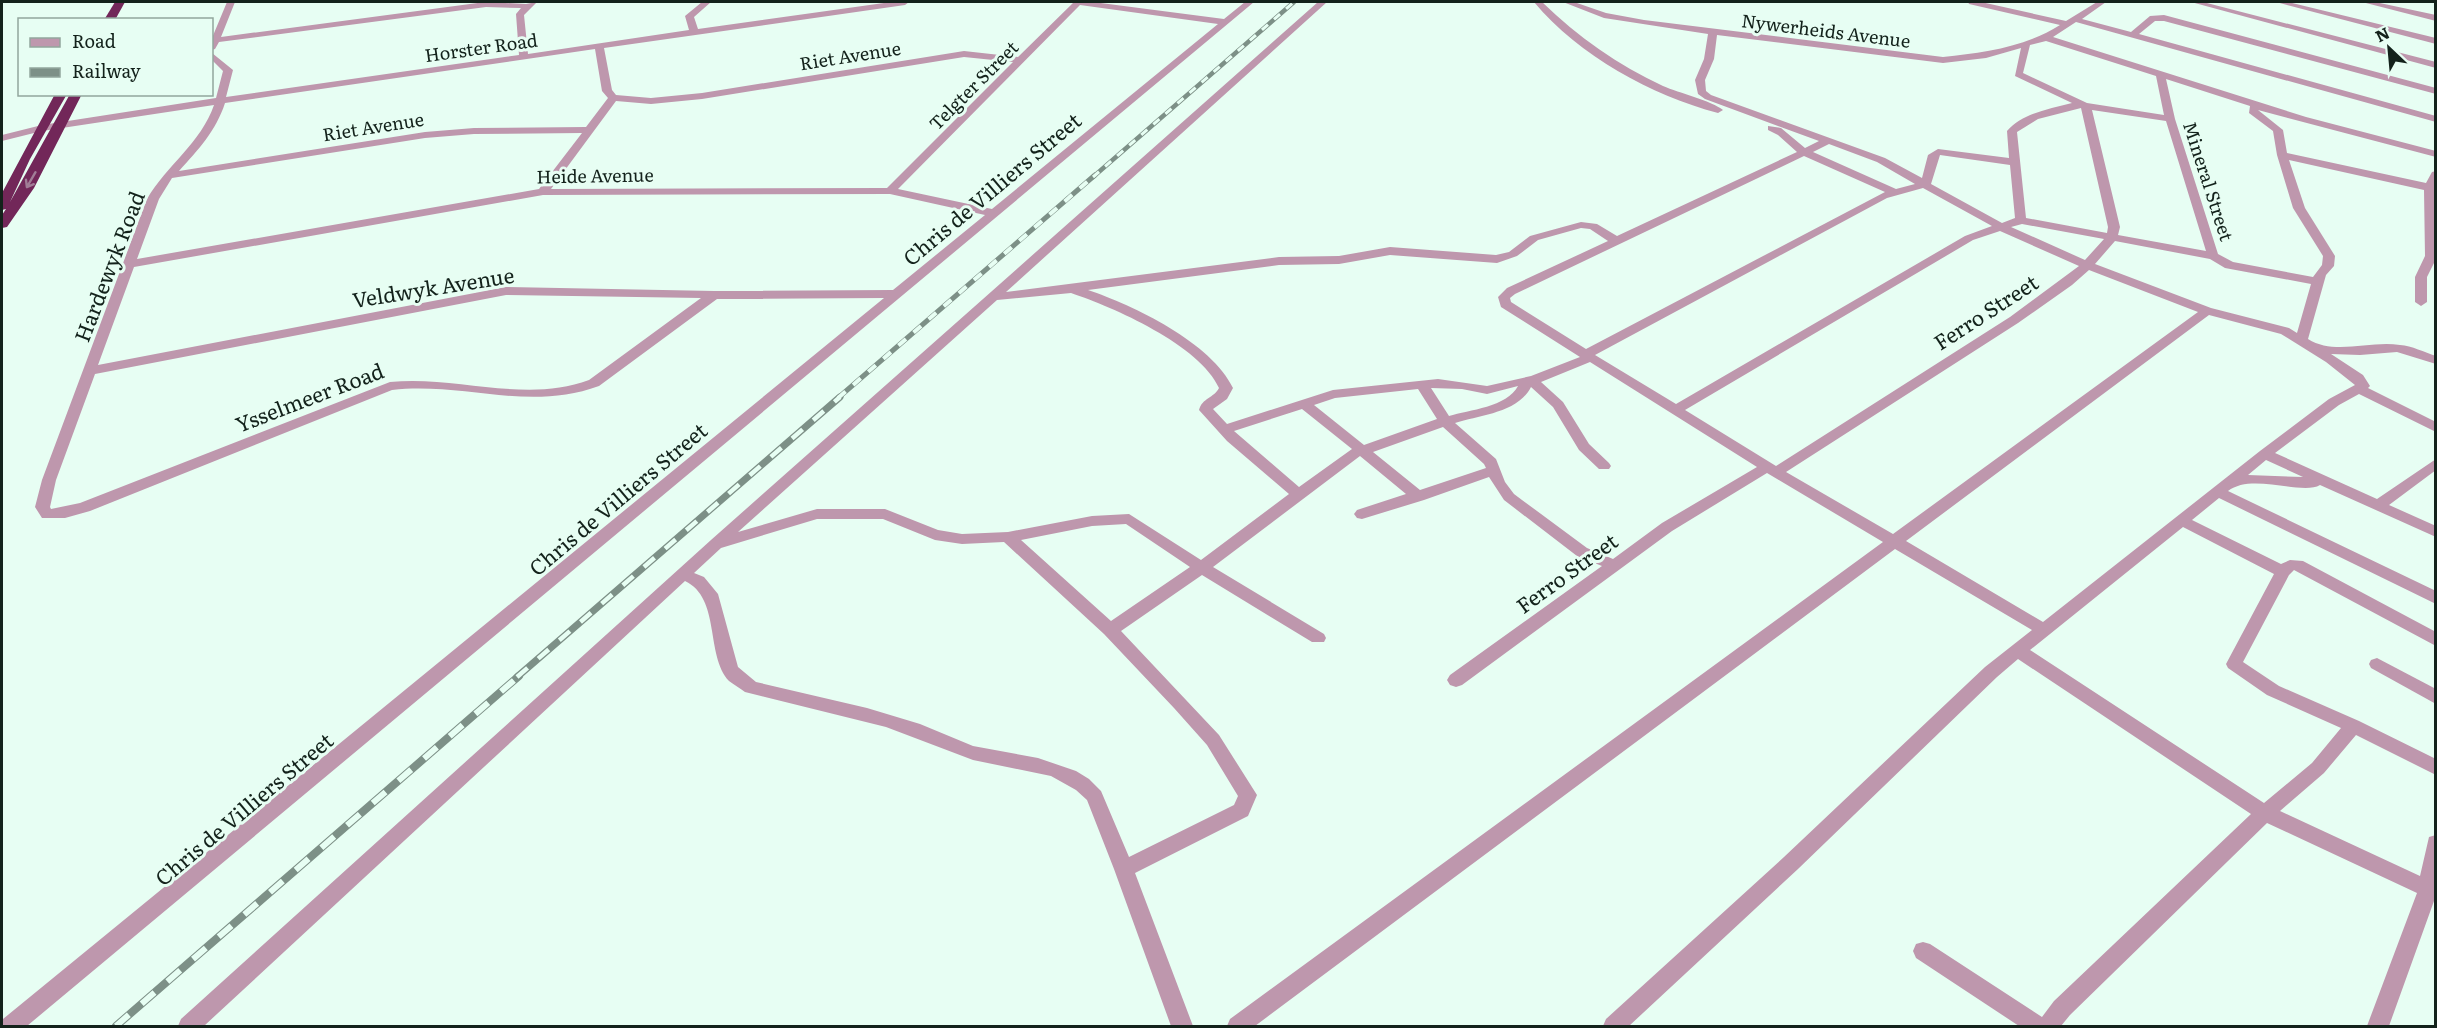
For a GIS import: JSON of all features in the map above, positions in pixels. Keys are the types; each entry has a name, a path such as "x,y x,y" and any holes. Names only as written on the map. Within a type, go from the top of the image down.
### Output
{"highway":[{"path":"110,18 120,2"},
{"path":"2,206 60,96"},
{"path":"2,224 22,196 62,125 75,96"}],"street":[{"path":"213,47 231,2"},
{"path":"694,32 689,16 707,2"},
{"name":"Horster Road","path":"2,138 42,128 218,101 905,2"},
{"path":"1078,2 1226,22"},
{"name":"Telgter Street","path":"890,191 1078,2"},
{"name":"Chris de Villiers Street","path":"11,1026 1250,2"},
{"path":"189,1026 685,575 716,544 1323,2"},
{"path":"1538,2 1587,47 1659,88 1706,107 1780,130 1804,152 1894,192"},
{"name":"Nywerheids Avenue","path":"1567,2 1620,19 1713,33 1934,60 1975,57 2046,38"},
{"path":"1972,2 2133,34 2436,119"},
{"path":"2046,38 2102,2"},
{"path":"2195,2 2436,65"},
{"path":"2280,2 2436,40"},
{"path":"2366,2 2436,18"},
{"path":"215,40 478,5 529,4"},
{"path":"524,57 520,17 521,10 529,4"},
{"path":"2133,34 2153,18 2162,18 2436,91"},
{"path":"1614,1026 2017,650 2085,600 2265,454 2334,402 2363,386 2358,378 2316,349 2271,326 2207,311 2087,266 2001,227 1881,160 1714,100 1701,92 1700,80 1708,59 1713,33"},
{"name":"Mineral Street","path":"2046,38 2255,104 2436,154"},
{"path":"2026,45 2018,74 2083,105"},
{"path":"543,192 613,98 607,91 599,47"},
{"name":"Riet Avenue","path":"613,98 651,101 702,96 964,54 1020,60"},
{"name":"Hardewyk Road","path":"44,511 43,501 49,480 153,200 167,176 207,132 228,70 213,57"},
{"name":"Mineral Street","path":"2112,237 2213,256 2170,119 2160,74"},
{"path":"2315,99 2327,89"},
{"path":"2255,104 2253,111 2278,129 2282,155 2299,208 2329,256 2328,266 2320,274 2301,340"},
{"path":"2021,220 2012,134 2016,127 2040,115 2083,105"},
{"path":"1676,410 1969,238 2021,220 2112,237 2114,227 2083,105"},
{"name":"Mineral Street","path":"2083,105 2170,119"},
{"name":"Riet Avenue","path":"167,176 435,134 587,130"},
{"path":"1830,140 1511,291 1504,297 1505,304 1772,469 2043,629"},
{"path":"1929,186 1933,155 1938,152 2015,162"},
{"path":"2282,155 2432,188"},
{"path":"2421,302 2421,277 2431,256 2432,188 2436,174"},
{"path":"1224,430 1341,393 1422,384 1455,384 1487,390 1530,381 1587,356 1883,196 1929,186"},
{"name":"Heide Avenue","path":"129,264 543,192 890,191 993,213"},
{"path":"994,296 1072,289 1279,261 1339,260 1390,251 1497,259 1513,254 1534,238 1581,225 1595,227 1617,241"},
{"name":"Ferro Street","path":"1456,680 1667,527 1772,469 2014,320 2087,266 2112,237"},
{"path":"2213,256 2229,265 2318,282"},
{"path":"1072,289 1138,315 1196,355 1217,373 1224,381 1226,388 1222,396 1206,408 1224,430 1299,495"},
{"name":"Veldwyk Avenue","path":"89,371 506,291 714,295 896,294"},
{"name":"Ysselmeer Road","path":"44,511 55,514 85,507 390,386 421,381 545,394 578,391 594,383 714,295"},
{"path":"1238,1026 1896,543 2207,311"},
{"path":"2316,349 2360,351 2398,348 2436,360"},
{"path":"1110,630 1202,567 1345,458 1361,450 1445,421 1506,404 1520,395 1530,381"},
{"path":"1530,381 1558,405 1584,447 1604,466"},
{"path":"1422,384 1445,421 1485,455 1495,470 1502,489 1582,552 1613,565"},
{"path":"2360,389 2436,428"},
{"path":"1304,403 1419,497"},
{"path":"2265,454 2332,487 2436,532"},
{"path":"2377,506 2436,463"},
{"path":"1362,514 1495,470"},
{"path":"2234,480 2295,480 2332,487"},
{"path":"2219,492 2436,598"},
{"path":"716,544 817,514 885,514 935,535 962,539 1008,537 1092,521 1128,519 1160,542 1318,638"},
{"path":"2181,520 2283,572"},
{"path":"1008,537 1110,630 1213,740 1248,795 1241,810 1124,869"},
{"path":"2436,640 2297,565 2290,565 2283,572 2234,664 2241,672 2260,682 2436,768"},
{"path":"685,575 698,581 710,594 725,656 735,676 743,682 888,720 976,754 1026,764 1080,780 1094,796 1124,869 1182,1026"},
{"path":"2017,650 2265,813 2432,891"},
{"path":"2377,664 2436,697"},
{"path":"2049,1026 2061,1008 2265,813 2318,768 2354,726"},
{"path":"2378,1026 2432,891 2436,843"},
{"path":"1923,951 2037,1026"}],"railway":[{"path":"1093,177 1294,2"},
{"path":"838,398 1095,175"},
{"path":"517,677 840,397"},
{"path":"116,1026 519,676"}]}
